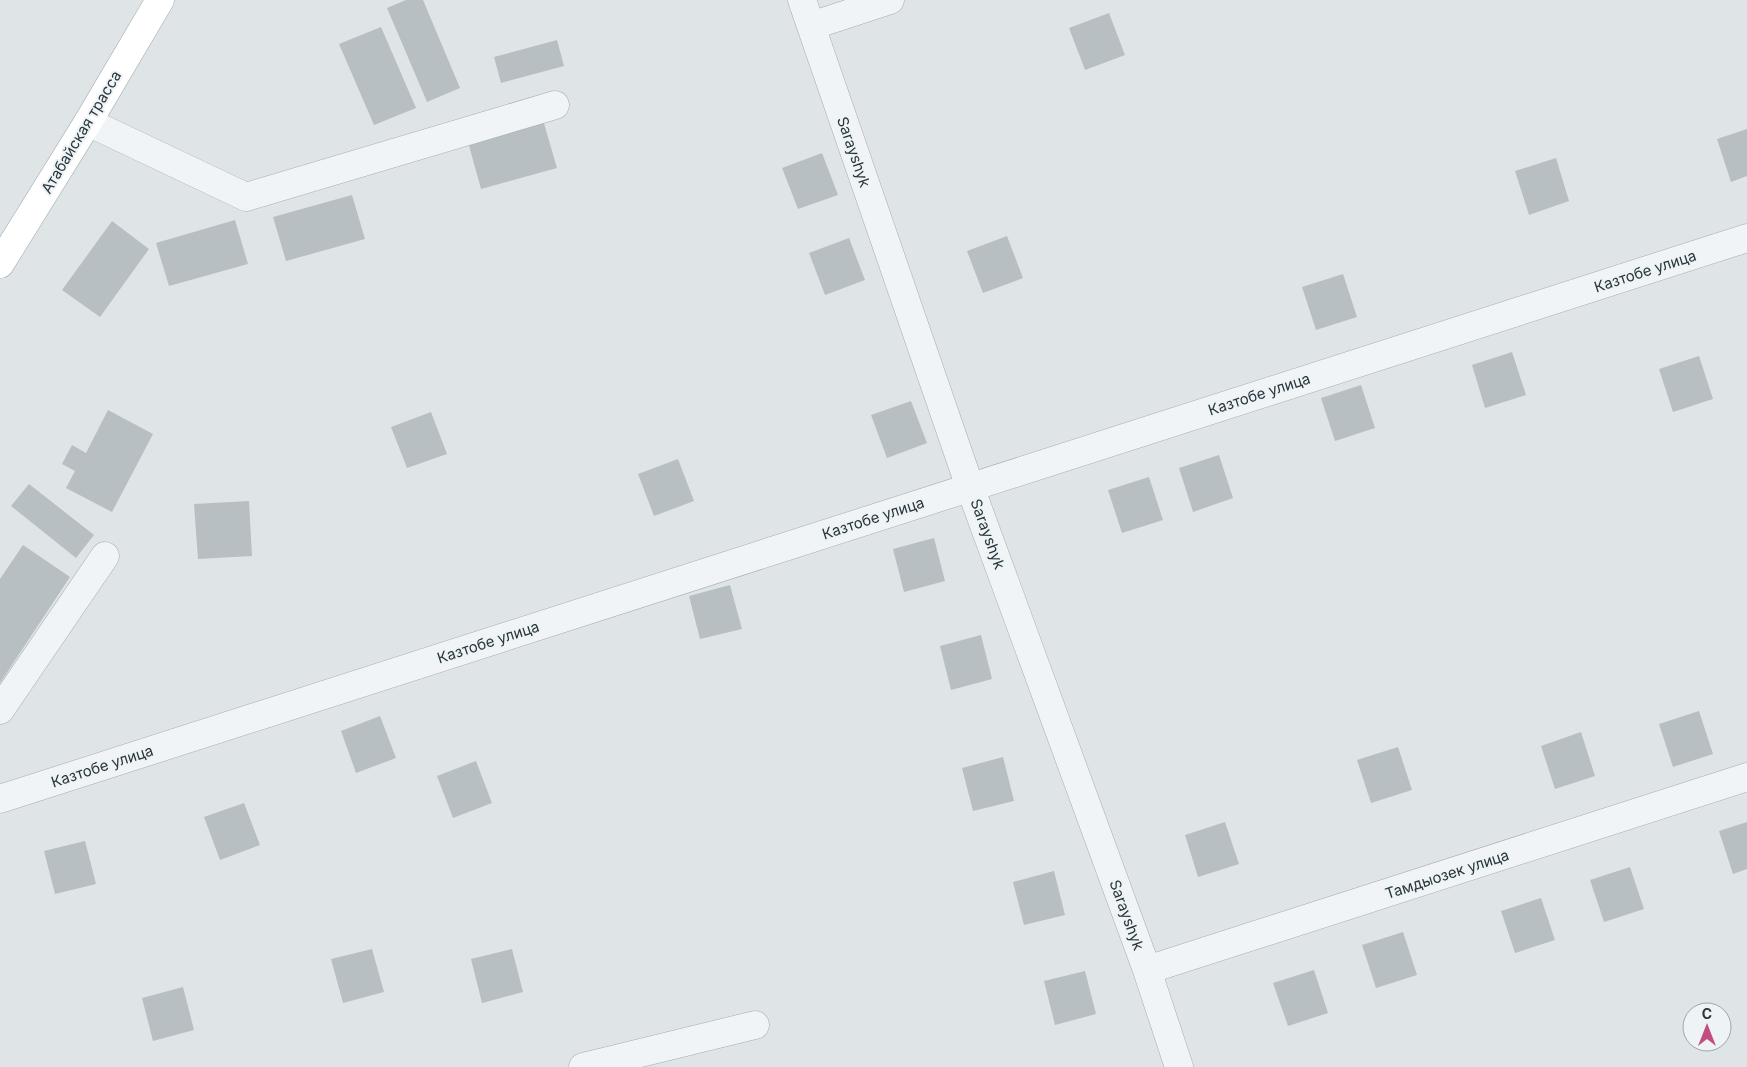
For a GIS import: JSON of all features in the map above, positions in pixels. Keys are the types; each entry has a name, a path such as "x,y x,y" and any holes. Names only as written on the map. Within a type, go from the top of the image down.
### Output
{"main road":[{"name":"Атабайская трасса","path":"0,264 88,122 160,0"}],"street":[{"name":"Sarayshyk","path":"802,0 970,486 1147,970 1179,1067"},
{"path":"811,26 890,0"},
{"path":"88,122 246,197 555,105"},
{"name":"Казтобе улица","path":"0,799 1747,238"},
{"path":"0,710 105,556"},
{"name":"Тамдыозек улица","path":"1147,970 1747,777"},
{"path":"583,1067 755,1025"}],"building":[{"path":"406,0 423,0 460,88 427,102 387,8"},
{"path":"1109,13 1125,55 1085,70 1069,28"},
{"path":"381,27 416,108 374,125 339,44"},
{"path":"557,40 564,66 501,83 494,57"},
{"path":"543,120 557,168 481,189 468,142"},
{"path":"1747,129 1747,176 1731,182 1717,139"},
{"path":"822,153 838,195 798,209 782,168"},
{"path":"1556,158 1569,201 1529,215 1515,171"},
{"path":"352,195 365,239 286,261 273,217"},
{"path":"235,220 248,264 169,286 156,243"},
{"path":"112,221 149,249 100,317 62,290"},
{"path":"1007,236 1023,278 983,293 967,251"},
{"path":"849,238 865,280 825,295 809,253"},
{"path":"1343,274 1357,317 1316,330 1302,287"},
{"path":"1512,352 1526,395 1485,408 1472,365"},
{"path":"1699,356 1713,399 1673,412 1659,369"},
{"path":"1361,385 1375,428 1335,441 1321,398"},
{"path":"911,401 927,443 887,458 871,415"},
{"path":"108,410 153,434 112,512 66,488 75,471 62,464 72,445 86,453"},
{"path":"431,412 447,454 407,468 391,427"},
{"path":"1219,455 1233,498 1193,512 1179,468"},
{"path":"678,459 694,501 654,516 638,474"},
{"path":"1149,477 1163,520 1122,533 1108,490"},
{"path":"29,484 94,535 76,558 11,506"},
{"path":"249,501 252,556 198,559 194,504"},
{"path":"934,538 945,581 904,592 893,549"},
{"path":"23,545 70,577 0,683 0,579"},
{"path":"730,585 742,629 700,639 689,596"},
{"path":"981,635 992,679 951,690 940,646"},
{"path":"1699,711 1713,754 1673,767 1659,724"},
{"path":"380,716 396,758 356,773 341,731"},
{"path":"1581,732 1595,776 1555,789 1541,746"},
{"path":"1398,747 1412,790 1371,803 1357,760"},
{"path":"1003,757 1014,801 973,811 962,768"},
{"path":"476,761 492,803 453,818 437,776"},
{"path":"244,803 260,845 220,860 204,817"},
{"path":"1225,822 1239,864 1198,877 1185,835"},
{"path":"1747,822 1747,869 1733,874 1719,831"},
{"path":"85,841 96,884 55,894 44,851"},
{"path":"1630,867 1644,909 1604,922 1590,880"},
{"path":"1054,871 1065,915 1024,925 1013,882"},
{"path":"1541,898 1555,940 1515,953 1501,911"},
{"path":"1403,932 1417,975 1376,988 1362,945"},
{"path":"372,949 384,992 343,1003 331,959"},
{"path":"512,949 523,992 482,1003 471,959"},
{"path":"1314,970 1328,1013 1288,1026 1273,983"},
{"path":"1085,971 1096,1014 1055,1025 1044,981"},
{"path":"183,987 194,1030 153,1041 142,998"}]}
